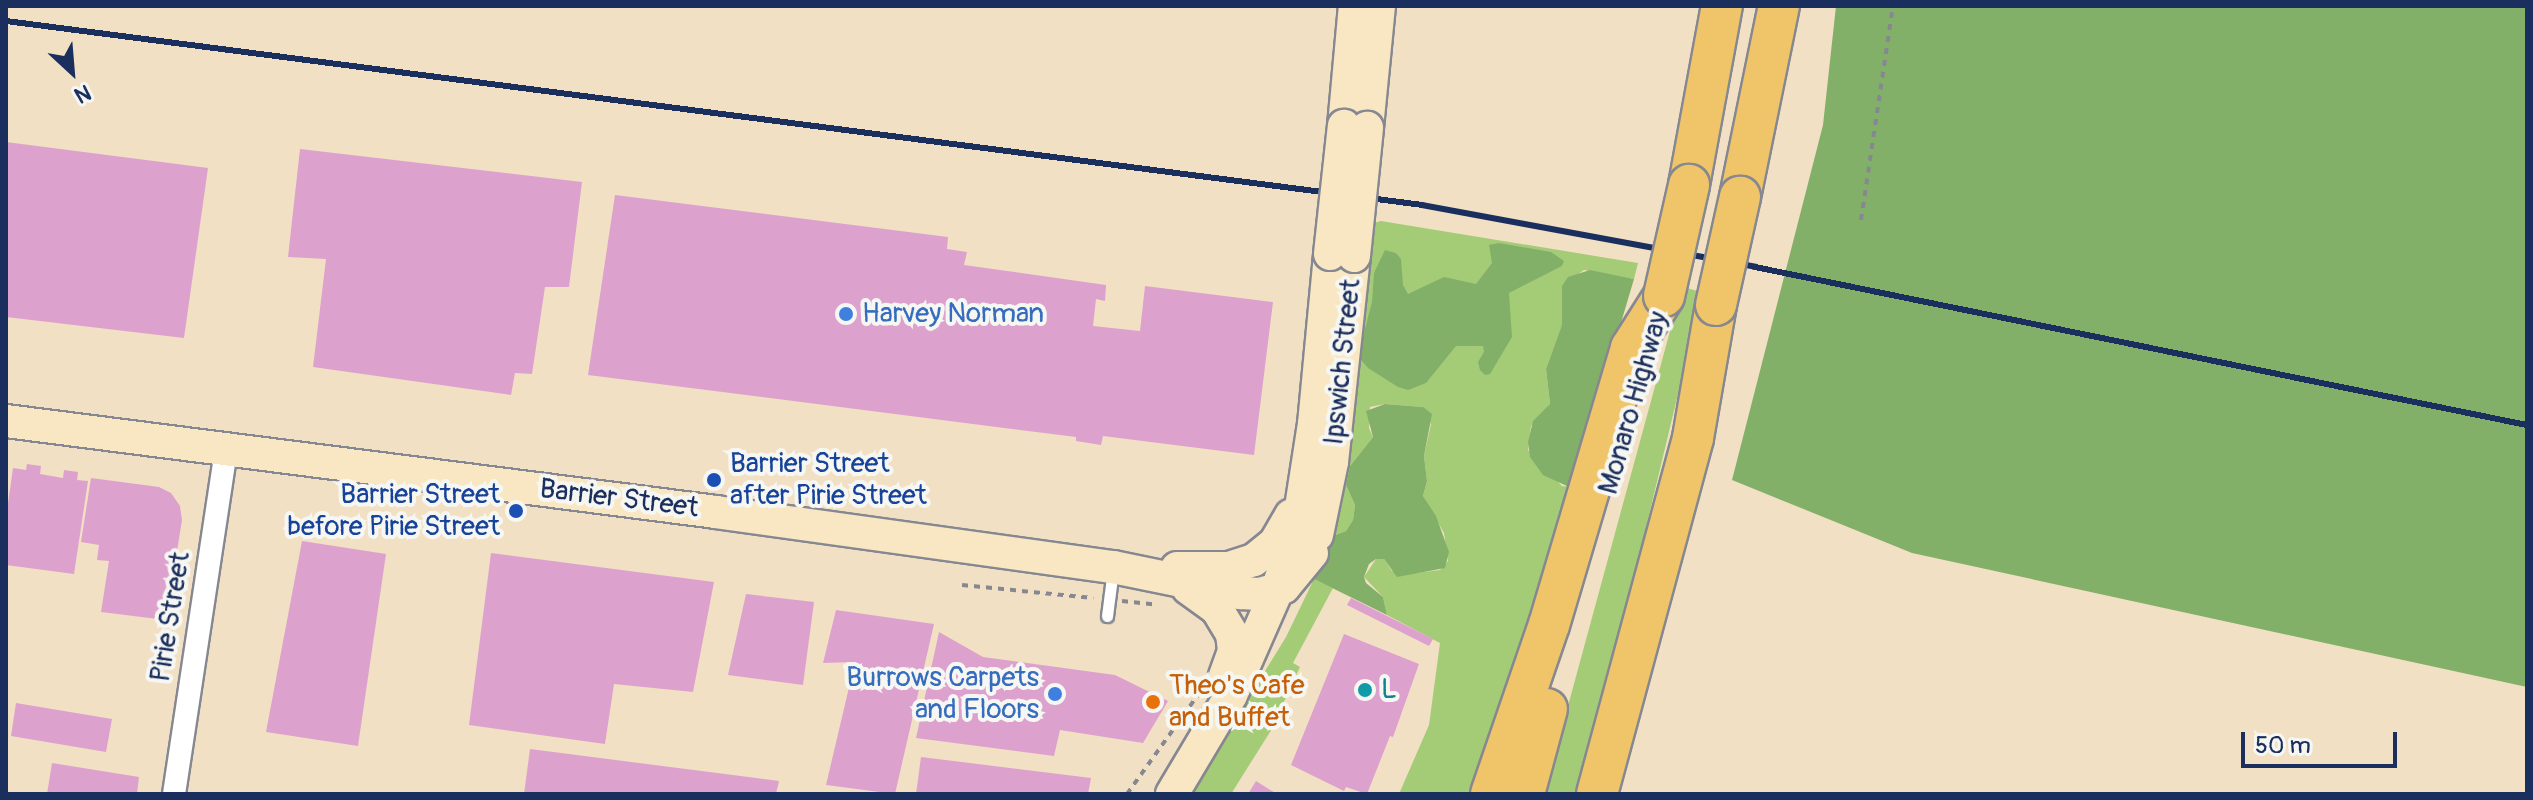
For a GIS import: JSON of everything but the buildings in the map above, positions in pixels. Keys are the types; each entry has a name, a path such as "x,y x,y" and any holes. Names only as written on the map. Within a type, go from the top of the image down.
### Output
{"highway":[{"name":"Monaro Highway","path":"1524,794 1664,296 1689,185 1722,6"},
{"name":"Monaro Highway","path":"1597,794 1693,438 1716,305 1779,6"},
{"path":"1491,794 1549,625 1631,348 1664,296"},
{"path":"1624,794 1649,656 1643,631"}],"street":[{"name":"Ipswich Street","path":"1355,6 1356,127"},
{"name":"Ipswich Street","path":"1172,794 1210,733 1218,691 1277,590 1298,527 1342,255 1356,127 1379,6"},
{"name":"Ipswich Street","path":"1218,691 1272,639 1312,553 1332,462 1342,255"},
{"name":"Barrier Street","path":"6,421 1113,567 1171,594 1250,594 1277,590"},
{"name":"Pirie Street","path":"174,794 226,449"},
{"path":"1113,567 1229,568 1254,560 1275,543 1289,521 1310,459"},
{"path":"1277,590 1292,581 1312,553"},
{"path":"1171,594 1217,609 1234,641 1232,662 1221,683 1210,733"}],"lane":[{"path":"1107,616 1113,567"}],"path":[{"path":"1861,220 1893,6"},
{"path":"962,585 1109,599 1171,594"},
{"path":"1127,794 1218,691"}],"green space":[{"path":"1836,6 2527,6 2527,687 1912,553 1732,480 1823,125"},
{"path":"1381,221 1638,263 1634,279 1584,270 1562,286 1562,326 1546,369 1550,404 1531,426 1528,450 1562,486 1572,487 1526,639 1472,794 1399,794 1429,725 1440,643 1387,615 1383,597 1364,577 1376,559 1384,559 1392,571 1416,573 1440,570 1448,561 1444,533 1423,496 1427,481 1424,456 1431,424 1423,407 1385,404 1370,407 1369,428 1373,437 1350,466 1346,485 1355,505 1353,520 1346,531 1330,537 1373,223"},
{"path":"1499,243 1551,252 1564,261 1562,266 1509,293 1512,337 1490,374 1485,375 1480,370 1478,362 1484,352 1483,346 1456,346 1426,383 1408,390 1368,368 1361,360 1361,344 1372,302 1374,273 1385,250 1396,253 1401,259 1403,285 1408,294 1444,277 1476,284 1492,263 1489,245"},
{"path":"1590,270 1634,279 1572,487 1569,487 1543,475 1530,457 1528,442 1533,421 1550,404 1546,369 1562,325 1562,286 1568,277"},
{"path":"1682,287 1702,292 1582,794 1544,794"},
{"path":"1385,404 1423,407 1432,414 1424,456 1427,481 1423,496 1436,516 1449,552 1445,568 1397,577 1384,559 1376,559 1369,564 1364,577 1366,583 1383,597 1387,615 1314,579 1330,537 1346,531 1353,520 1355,505 1346,485 1350,466 1373,437 1366,411"},
{"path":"1314,579 1333,588 1293,663 1300,667 1270,732 1231,794 1189,794 1286,637"}],"railway":[{"path":"6,21 1422,205 1755,267 2527,425"}],"place":[{"name":"Harvey Norman","path":"846,314"},
{"name":"Barrier Street after Pirie Street","path":"714,480"},
{"name":"Barrier Street before Pirie Street","path":"516,511"},
{"name":"L","path":"1365,690"},
{"name":"Burrows Carpets and Floors","path":"1055,694"},
{"name":"Theo's Cafe and Buffet","path":"1153,702"}]}
